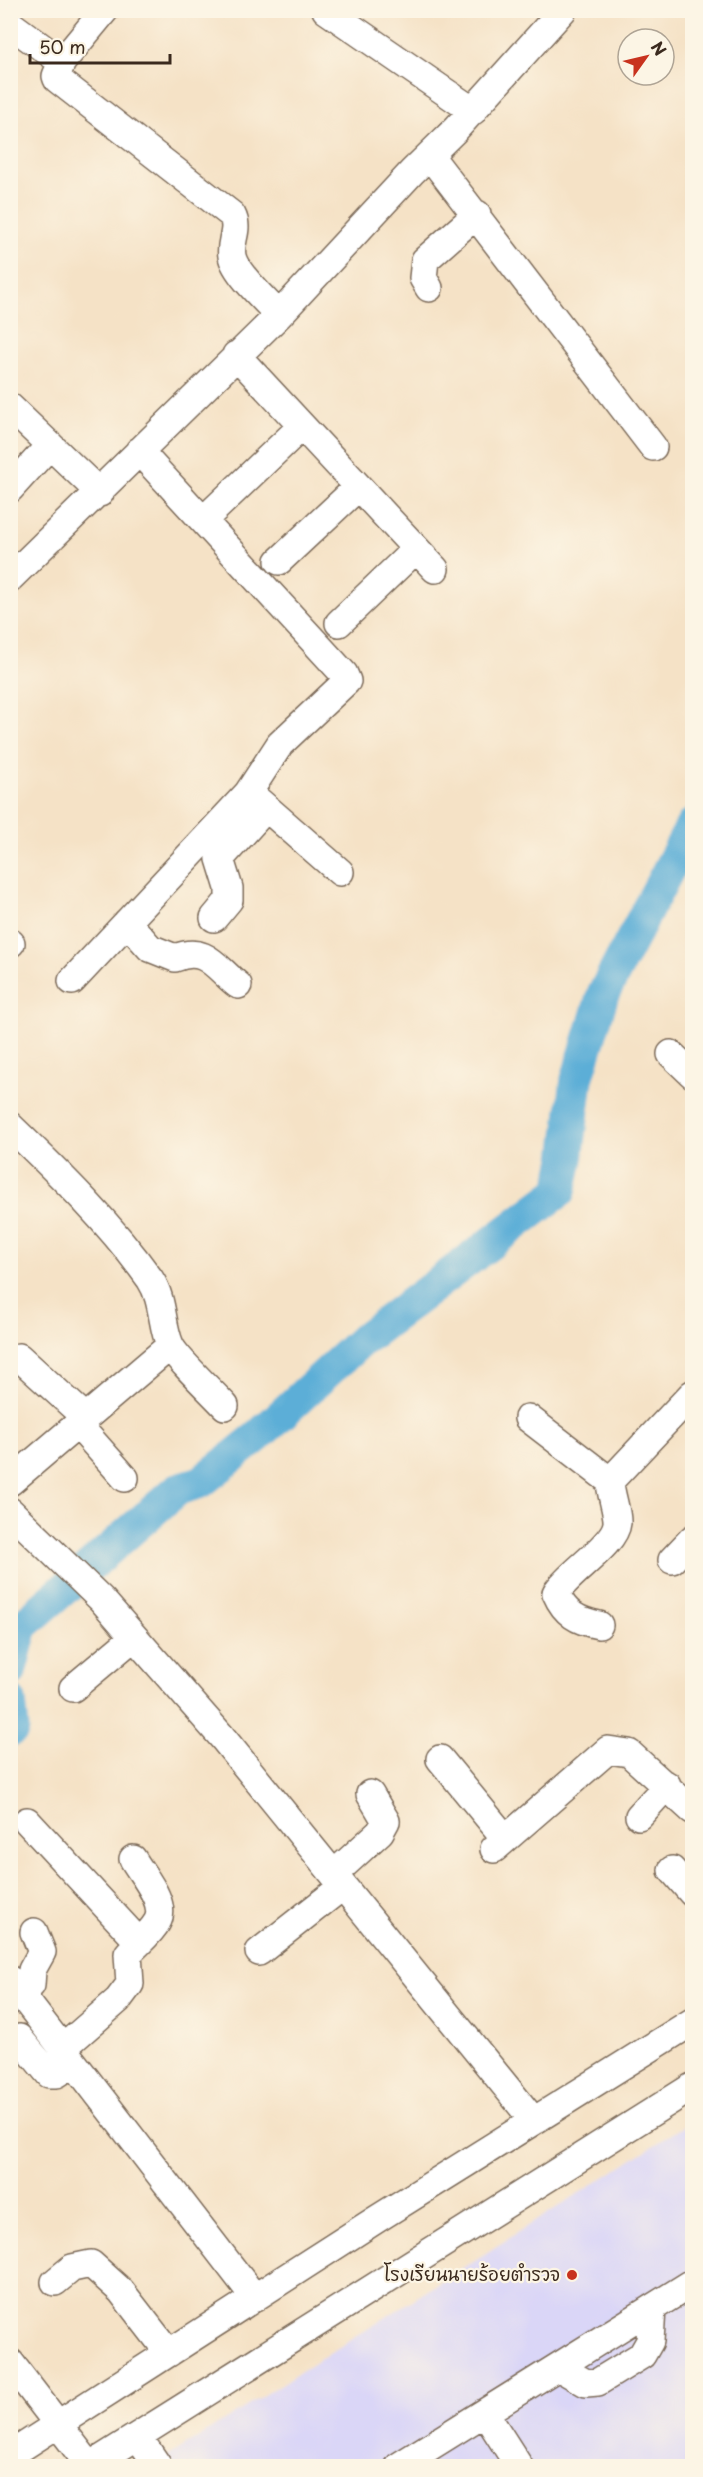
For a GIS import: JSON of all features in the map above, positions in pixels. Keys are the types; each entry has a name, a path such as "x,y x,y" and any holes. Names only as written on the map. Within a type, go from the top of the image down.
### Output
{"street":[{"path":"105,10 62,62 56,76 61,83 232,215 237,224 231,251 235,266 279,315"},
{"path":"326,10 473,111"},
{"path":"10,578 100,493 139,451 279,315 412,172 473,111 563,10"},
{"path":"10,24 62,62"},
{"path":"430,156 477,214 653,447"},
{"path":"429,288 423,278 425,260 477,214"},
{"path":"236,355 435,569"},
{"path":"10,407 100,493"},
{"path":"214,510 301,427"},
{"path":"10,489 50,445"},
{"path":"139,451 347,678 345,684 280,744 257,801 220,859 229,888 229,900 214,918"},
{"path":"279,561 358,487"},
{"path":"339,622 416,549"},
{"path":"257,801 340,872"},
{"path":"72,981 127,922 257,801"},
{"path":"127,922 150,948 176,958 189,952 201,956 212,961 238,985"},
{"path":"671,1054 693,1074"},
{"path":"10,1126 122,1242 152,1282 164,1314 170,1346 225,1406"},
{"path":"10,1482 170,1346"},
{"path":"20,1357 82,1421 125,1478"},
{"path":"599,1626 570,1616 556,1593 562,1582 614,1533 618,1521 610,1498 609,1481 693,1394"},
{"path":"528,1418 609,1481"},
{"path":"10,1511 102,1599 222,1737 533,2120"},
{"path":"672,1560 693,1539"},
{"path":"73,1688 134,1636"},
{"path":"440,1759 500,1844 608,1750 629,1753 693,1810"},
{"path":"639,1816 667,1785"},
{"path":"259,1952 339,1880 380,1833 386,1821 370,1794"},
{"path":"27,1821 139,1942"},
{"path":"19,2038 49,2074 57,2074 69,2055 130,1984 128,1954 157,1923 160,1911 156,1897 133,1859"},
{"path":"672,1870 693,1893"},
{"path":"16,1987 31,1985 32,1970 42,1952 34,1932"},
{"path":"16,1987 255,2298"},
{"path":"10,2455 533,2120 693,2022"},
{"path":"10,2362 90,2466 139,2438 693,2087"},
{"path":"54,2282 72,2268 91,2264 121,2291 169,2353"},
{"path":"399,2466 693,2283"},
{"path":"484,2413 519,2466"},
{"path":"139,2438 158,2466"}],"shaded area":[{"name":"โรงเรียนนายร้อยตำรวจ","path":"692,2121 692,2466 153,2466 210,2430"}],"waterway":[{"path":"10,1672 22,1626 178,1489 201,1482 257,1437 361,1341 560,1191 567,1159 577,1079 603,994 692,825"},
{"path":"10,1701 13,1729 10,1730"}],"place":[{"name":"โรงเรียนนายร้อยตำรวจ","path":"572,2275"}]}
